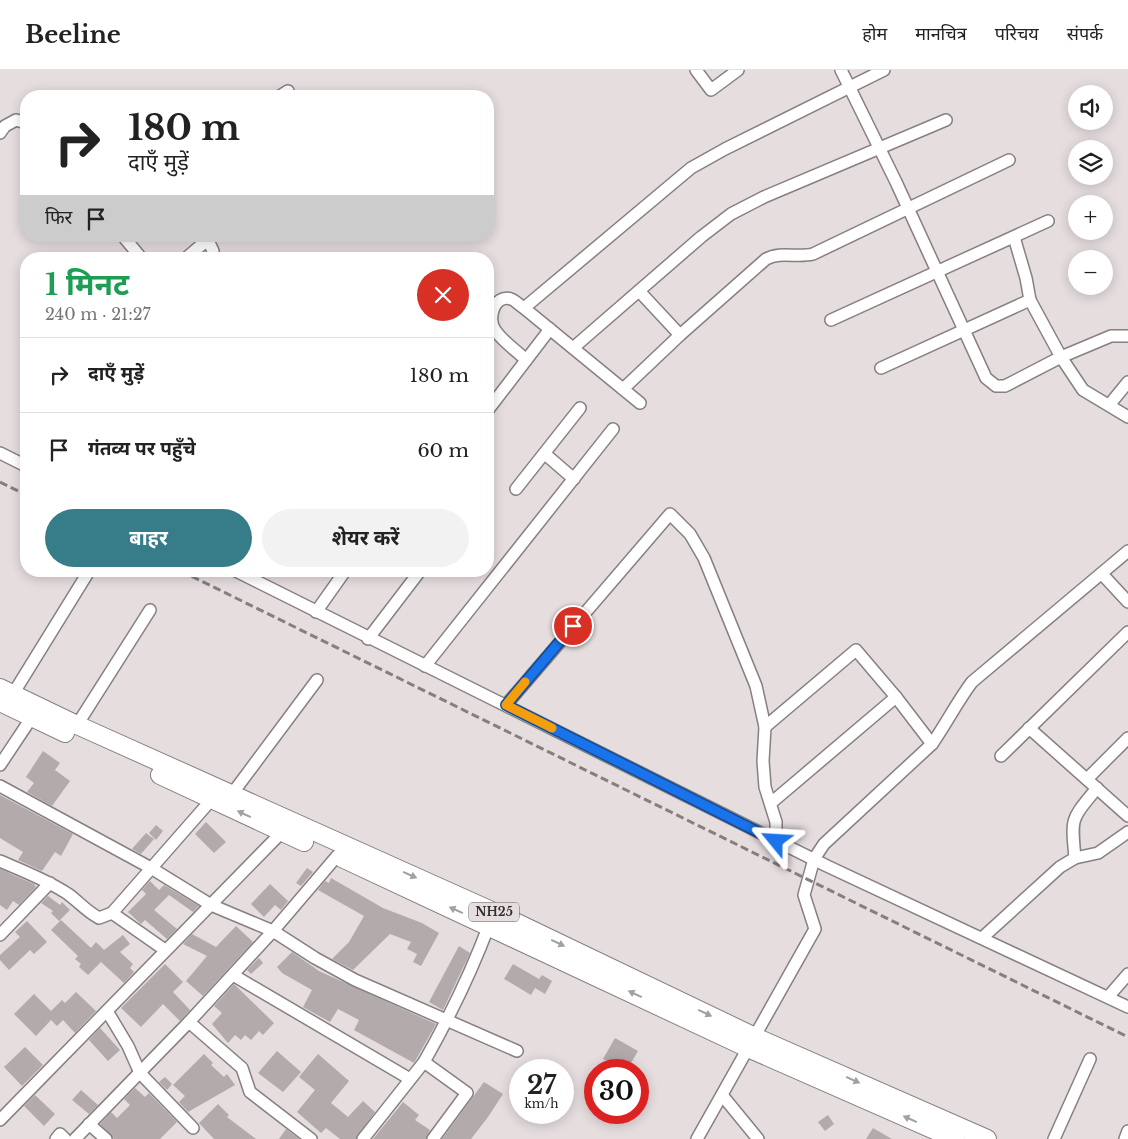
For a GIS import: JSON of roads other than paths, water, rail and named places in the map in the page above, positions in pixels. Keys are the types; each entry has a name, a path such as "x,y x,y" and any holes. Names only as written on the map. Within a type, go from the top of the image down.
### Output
{"main road":[{"name":"NH25","path":"4,694 32,717 282,832 752,1042 987,1139"},
{"name":"NH25","path":"4,694 494,912 752,1042 955,1139"}],"street":[{"path":"696,70 711,90 738,70"},
{"path":"841,70 908,207 986,378 996,386 1005,386 1060,357 1111,336 1128,336"},
{"path":"524,308 691,168 725,148 884,70"},
{"path":"0,133 5,126 16,120 20,121"},
{"path":"573,348 700,237 732,214 764,197 880,150 946,120"},
{"path":"623,389 754,268 774,255 804,256 813,254 1009,160"},
{"path":"831,320 1048,222"},
{"path":"1014,237 1026,278 1030,300 1060,357 1083,390 1110,404 1128,417"},
{"path":"128,242 136,252"},
{"path":"193,252 204,242"},
{"path":"639,291 680,335"},
{"path":"494,309 504,299 511,299 640,404"},
{"path":"881,368 1030,300"},
{"path":"494,328 526,360"},
{"path":"494,402 550,329"},
{"path":"1110,404 1128,382"},
{"path":"516,490 580,408"},
{"path":"425,666 613,429"},
{"path":"0,453 20,463"},
{"path":"545,454 574,479"},
{"path":"506,705 670,514 690,534 704,558 756,686 765,727 764,778 776,822 776,841"},
{"path":"698,1139 814,929 804,895 814,859 824,844 932,744 944,728 953,707 972,682 1128,551"},
{"path":"1102,574 1128,602"},
{"path":"4,694 85,577"},
{"path":"248,577 776,841 1128,1007"},
{"path":"316,612 341,577"},
{"path":"368,638 415,577"},
{"path":"77,726 150,610"},
{"path":"1001,756 1128,632"},
{"path":"765,727 856,650 896,697 932,744"},
{"path":"232,794 317,680"},
{"path":"771,804 896,697"},
{"path":"0,765 32,717"},
{"path":"1029,728 1128,816"},
{"path":"1087,779 1128,738"},
{"path":"0,786 151,868 211,905 272,931 315,958 356,980 517,1051"},
{"path":"1075,858 1072,830 1074,818 1097,788"},
{"path":"0,861 50,883 70,895 85,910 99,918 112,913 212,799"},
{"path":"0,1120 282,832"},
{"path":"982,938 1060,867 1075,858 1098,853 1128,832"},
{"path":"75,1139 189,1022 337,856"},
{"path":"0,935 50,883"},
{"path":"112,913 165,950"},
{"path":"364,1139 424,1062 448,1020 478,956 489,925"},
{"path":"233,974 410,1079"},
{"path":"1108,997 1128,974"},
{"path":"107,1011 128,1046 140,1073 193,1128"},
{"path":"189,1022 242,1068 250,1092 311,1139"},
{"path":"1054,1139 1090,1059"},
{"path":"424,1062 467,1093 432,1139"},
{"path":"722,1095 758,1139"},
{"path":"89,1124 106,1139"},
{"path":"1125,1139 1128,1131"},
{"path":"56,1139 60,1134 66,1139"}],"railway":[{"path":"0,482 20,492"},
{"path":"193,577 1128,1037"}]}
